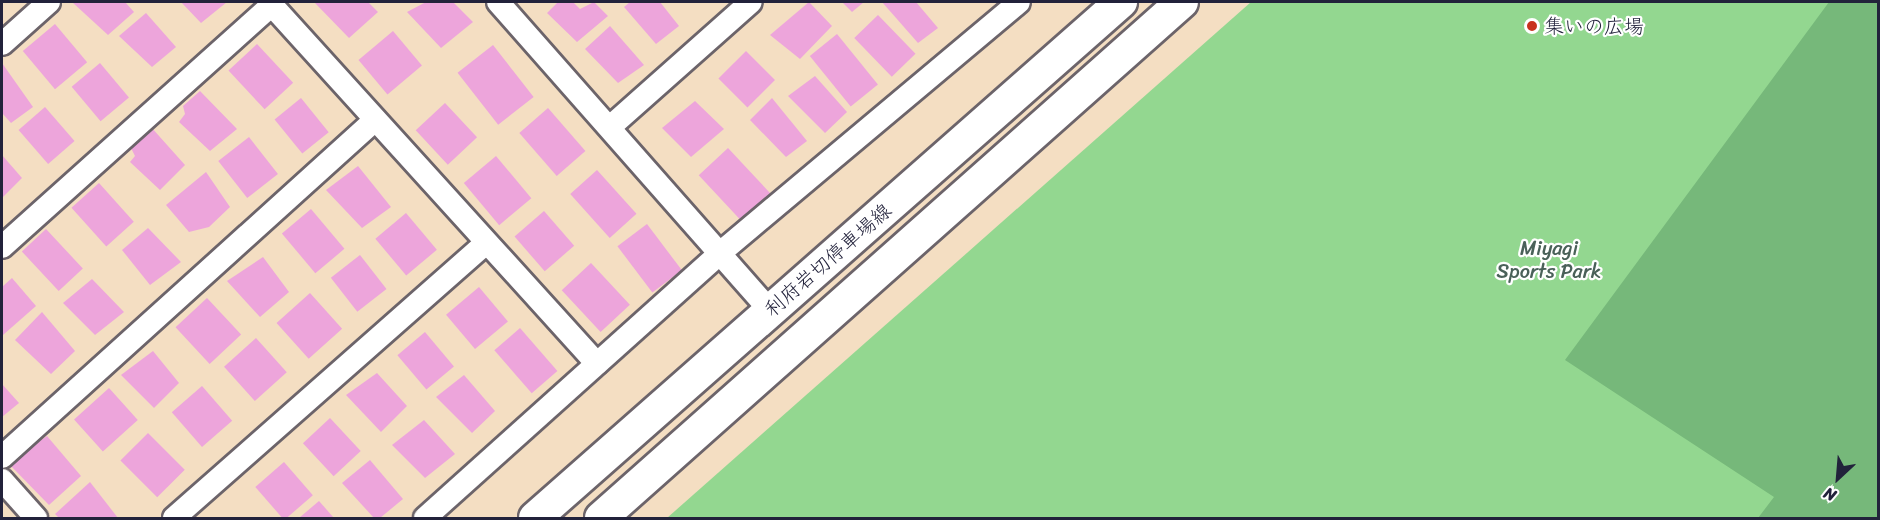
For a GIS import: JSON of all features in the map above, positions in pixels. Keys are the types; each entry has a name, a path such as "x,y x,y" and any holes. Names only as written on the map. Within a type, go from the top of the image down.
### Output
{"main road":[{"name":"利府岩切停車場線","path":"534,519 1121,2"},
{"name":"利府岩切停車場線","path":"601,519 1182,2"}],"street":[{"path":"2,44 49,2"},
{"path":"610,127 751,2"},
{"path":"426,519 720,253 1019,2"},
{"path":"2,247 271,3 597,364"},
{"path":"505,4 770,311"},
{"path":"2,457 375,120"},
{"path":"174,519 486,243"},
{"path":"2,480 36,519"}],"green space":[{"name":"Miyagi Sports Park","path":"1251,2 1878,2 1878,518 667,518"},
{"path":"1829,2 1878,2 1878,518 1758,518 1774,497 1565,360"}],"building":[{"path":"72,2 125,2 134,12 108,35"},
{"path":"181,2 227,2 201,23"},
{"path":"314,2 368,2 378,12 349,38"},
{"path":"426,2 453,2 473,22 441,48 407,12"},
{"path":"558,2 573,2 580,9 594,2 608,16 577,42 547,13"},
{"path":"630,2 660,2 679,26 656,44 624,7"},
{"path":"809,2 832,26 800,59 770,35"},
{"path":"842,2 864,2 852,12"},
{"path":"882,2 916,2 938,28 918,43"},
{"path":"146,13 176,47 152,67 119,36"},
{"path":"878,15 916,54 892,77 854,38"},
{"path":"55,24 87,62 55,89 23,51"},
{"path":"610,26 644,65 618,83 585,49"},
{"path":"393,31 422,65 387,94 359,60"},
{"path":"837,34 878,85 851,107 810,56"},
{"path":"257,44 293,83 265,109 228,71"},
{"path":"493,45 534,97 498,125 458,73"},
{"path":"746,51 775,80 747,108 718,79"},
{"path":"2,63 33,107 11,123 2,113"},
{"path":"100,63 129,97 101,121 72,87"},
{"path":"815,76 847,112 825,133 788,96"},
{"path":"200,91 237,129 210,151 179,122 185,114 183,106"},
{"path":"301,98 329,132 302,154 275,119"},
{"path":"772,98 807,141 786,157 750,120"},
{"path":"695,101 724,129 691,157 662,128"},
{"path":"445,103 477,137 448,165 416,130"},
{"path":"45,107 75,141 48,164 19,130"},
{"path":"548,108 585,151 557,176 519,133"},
{"path":"151,127 185,165 160,190 130,162 135,156 130,146"},
{"path":"249,137 278,174 247,198 218,161"},
{"path":"728,148 772,196 743,223 699,175"},
{"path":"2,155 22,178 2,198"},
{"path":"496,156 531,198 499,225 464,183"},
{"path":"358,166 391,207 362,228 326,190"},
{"path":"597,170 636,214 610,238 570,194"},
{"path":"206,172 230,207 209,227 189,232 166,205"},
{"path":"99,183 134,222 106,246 72,208"},
{"path":"311,209 344,249 315,273 282,233"},
{"path":"544,211 574,246 545,271 515,237"},
{"path":"406,213 437,250 406,275 375,239"},
{"path":"647,224 682,270 652,293 617,246"},
{"path":"148,228 181,262 150,285 122,250"},
{"path":"46,229 83,268 59,291 22,252"},
{"path":"360,255 386,289 357,312 331,278"},
{"path":"263,257 289,292 260,317 227,281"},
{"path":"591,263 630,305 601,332 562,290"},
{"path":"12,278 36,306 3,335 2,287"},
{"path":"92,279 124,312 95,335 63,303"},
{"path":"479,287 508,321 475,349 446,315"},
{"path":"310,293 342,329 309,359 277,323"},
{"path":"207,298 241,335 210,364 176,327"},
{"path":"42,312 75,351 51,374 15,340"},
{"path":"520,328 557,371 532,393 494,350"},
{"path":"425,332 454,366 426,390 397,355"},
{"path":"256,338 287,372 255,401 224,367"},
{"path":"153,351 179,383 154,408 121,375"},
{"path":"377,373 407,406 381,432 346,395"},
{"path":"464,375 495,411 472,433 436,397"},
{"path":"2,384 19,403 2,417"},
{"path":"202,386 232,421 202,447 172,412"},
{"path":"109,388 138,420 103,451 74,419"},
{"path":"330,418 361,451 334,476 303,443"},
{"path":"424,420 455,454 425,478 392,445"},
{"path":"148,433 185,470 157,497 120,461"},
{"path":"47,436 81,476 49,505 8,463"},
{"path":"370,460 403,499 380,518 374,518 342,483"},
{"path":"284,462 313,495 287,518 282,518 255,487"},
{"path":"90,482 118,518 59,518 55,514"},
{"path":"319,501 334,518 299,518"}],"place":[{"name":"集いの広場","path":"1532,26"}]}
